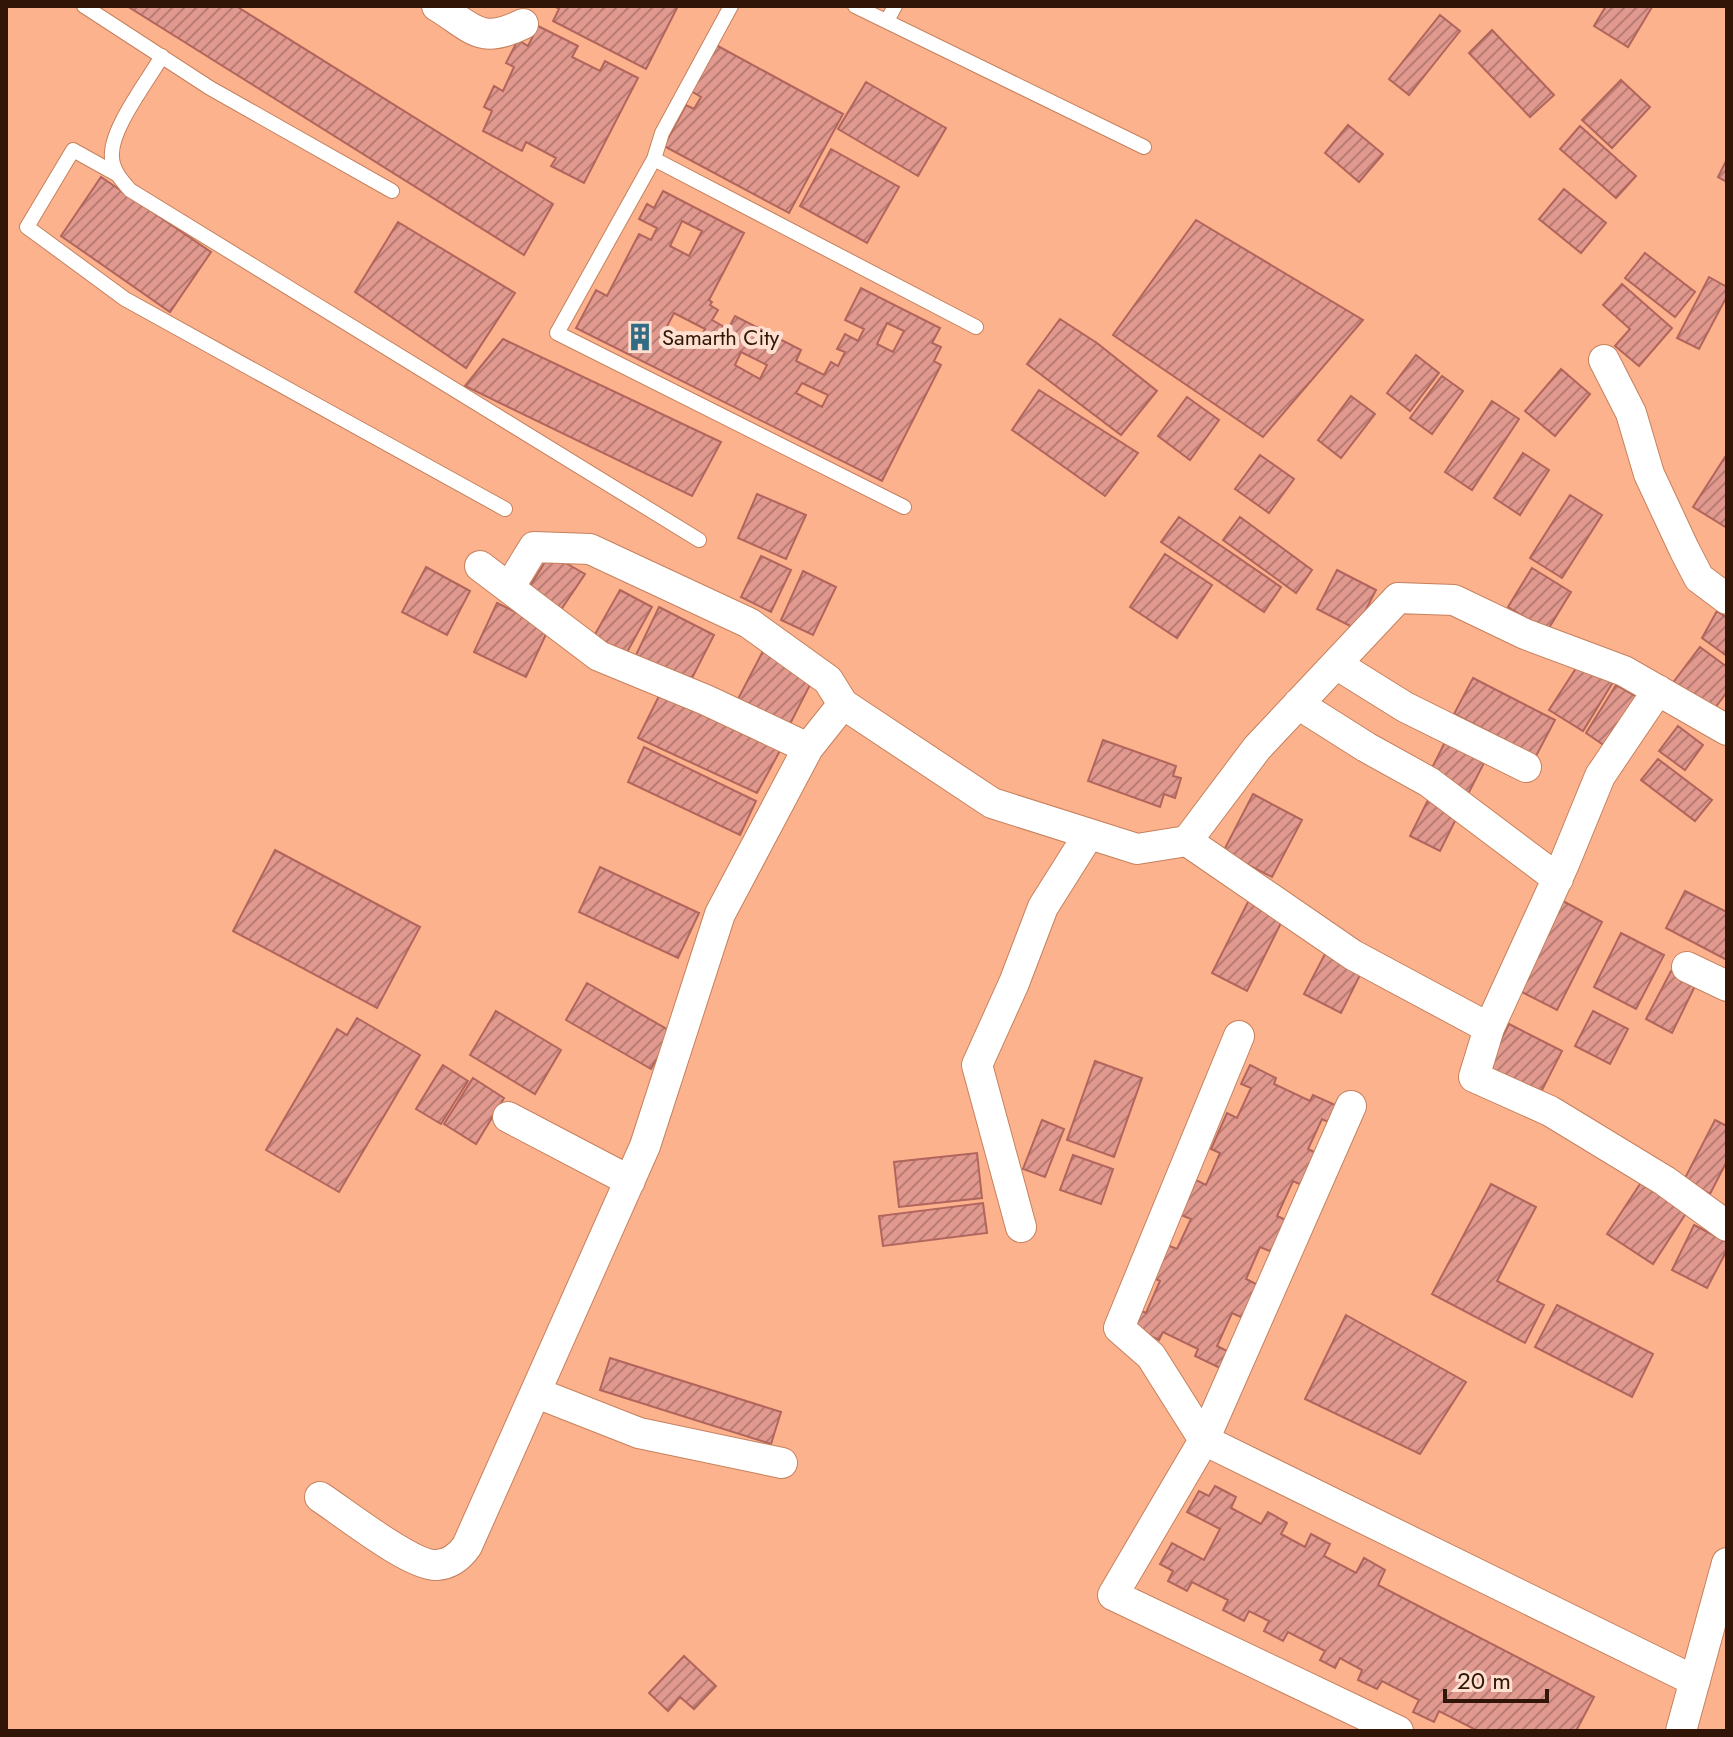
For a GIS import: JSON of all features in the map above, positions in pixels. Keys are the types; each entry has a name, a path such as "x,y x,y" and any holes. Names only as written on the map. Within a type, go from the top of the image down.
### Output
{"street":[{"path":"437,6 484,35 504,33 523,24"},
{"path":"1604,360 1631,413 1649,474 1684,549 1699,578 1727,599"},
{"path":"509,588 534,547 590,549 749,623 828,680 854,711 992,803 1137,849 1187,841 1353,955 1489,1028"},
{"path":"480,566 599,656 706,700 808,748"},
{"path":"1187,841 1257,748 1398,598 1454,600 1525,634 1624,671 1727,730"},
{"path":"1336,664 1405,707 1526,767"},
{"path":"1658,690 1600,776 1558,879 1489,1028 1474,1077 1550,1111 1665,1181 1727,1226"},
{"path":"1298,704 1429,782 1558,879"},
{"path":"320,1497 407,1555 435,1566 459,1557 467,1546 645,1146 720,914 808,748 854,711"},
{"path":"1021,1227 977,1065 1014,983 1043,907 1089,834"},
{"path":"1687,967 1727,986"},
{"path":"1239,1036 1119,1328 1151,1356 1204,1440 1695,1681"},
{"path":"1351,1106 1204,1440 1113,1595 1398,1731"},
{"path":"508,1117 630,1181"},
{"path":"537,1393 639,1433 782,1463"},
{"path":"1681,1731 1727,1563"}],"lane":[{"path":"84,6 210,88 392,191"},
{"path":"731,6 662,133 654,159 557,333 904,507"},
{"path":"855,6 1144,147"},
{"path":"887,21 895,6"},
{"path":"162,56 116,137 112,157 118,175 130,190 699,540"},
{"path":"118,175 73,150 27,227 125,299 505,509"},
{"path":"654,159 976,327"}],"building":[{"path":"127,6 236,6 553,204 524,255"},
{"path":"554,6 678,6 646,69 553,21 559,9"},
{"path":"1606,6 1652,7 1628,47 1594,26"},
{"path":"1440,15 1460,31 1409,95 1389,79"},
{"path":"538,26 578,46 572,57 600,71 605,61 638,78 584,183 551,166 556,158 526,142 522,151 483,131 492,111 484,107 494,86 503,91 514,67 506,63 518,40 528,46"},
{"path":"1492,30 1554,95 1530,117 1469,53"},
{"path":"716,45 843,114 789,213 664,146 686,105 694,109 701,97 691,91"},
{"path":"1621,80 1650,107 1612,148 1582,120"},
{"path":"866,82 946,128 918,176 838,129"},
{"path":"1348,125 1383,154 1359,182 1325,153"},
{"path":"1580,126 1636,176 1616,198 1560,149"},
{"path":"831,149 899,187 867,243 800,206"},
{"path":"1727,159 1727,182 1718,177"},
{"path":"101,177 211,252 170,312 61,236"},
{"path":"1564,189 1606,223 1581,253 1539,219"},
{"name":"Samarth City","path":"663,191 744,233 709,300 712,302 710,305 718,310 712,320 728,329 735,316 801,350 796,361 824,375 831,362 838,366 845,352 837,349 845,334 858,341 864,329 845,320 861,288 940,328 932,343 941,347 934,361 941,365 882,481 576,328 596,290 607,296 639,234 651,240 657,228 639,219 647,204 654,208","holes":["682,221 702,231 689,256 670,246","674,313 705,329 697,344 666,328","887,323 904,331 893,352 877,344","741,352 767,365 760,379 735,365","802,383 828,395 822,407 796,393"]},
{"path":"1196,220 1363,320 1263,437 1113,335"},
{"path":"398,222 515,293 466,368 355,292"},
{"path":"1645,253 1695,292 1675,317 1625,278"},
{"path":"1709,277 1727,287 1727,296 1699,349 1677,338"},
{"path":"1622,284 1672,328 1639,366 1615,346 1630,329 1603,305"},
{"path":"1060,319 1097,343 1157,391 1121,435 1027,364"},
{"path":"503,339 721,442 692,496 465,386"},
{"path":"1416,355 1439,373 1410,411 1387,393"},
{"path":"1561,369 1590,394 1555,436 1525,411"},
{"path":"1442,376 1463,391 1432,434 1410,418"},
{"path":"1039,390 1138,453 1105,496 1012,430"},
{"path":"1351,396 1375,414 1341,458 1318,440"},
{"path":"1187,397 1219,420 1190,460 1158,436"},
{"path":"1492,401 1519,419 1472,490 1445,472"},
{"path":"1523,453 1549,470 1520,515 1494,498"},
{"path":"1727,454 1727,528 1693,507"},
{"path":"1260,455 1294,479 1269,513 1235,489"},
{"path":"757,494 806,515 786,559 738,538"},
{"path":"1570,495 1602,515 1562,578 1530,558"},
{"path":"1179,517 1281,587 1264,612 1161,542"},
{"path":"1240,517 1312,570 1296,593 1223,540"},
{"path":"550,554 585,574 556,617 525,594"},
{"path":"1165,554 1212,585 1177,638 1130,607"},
{"path":"761,556 791,570 771,612 741,597"},
{"path":"426,567 470,591 447,635 402,612"},
{"path":"1532,568 1571,592 1547,631 1508,607"},
{"path":"1337,570 1376,590 1356,629 1317,609"},
{"path":"803,571 836,587 813,635 781,620"},
{"path":"620,590 652,607 626,654 594,636"},
{"path":"497,603 549,628 526,677 474,652"},
{"path":"659,607 714,635 689,684 635,657"},
{"path":"1717,611 1727,618 1727,656 1702,638"},
{"path":"1700,647 1727,667 1727,692 1711,713 1672,684"},
{"path":"764,649 815,675 789,726 738,699"},
{"path":"1580,662 1613,682 1583,731 1549,710"},
{"path":"1473,678 1555,720 1536,756 1454,714"},
{"path":"1616,685 1644,701 1611,750 1586,733"},
{"path":"661,692 782,747 757,793 638,738"},
{"path":"1678,726 1703,745 1685,770 1659,751"},
{"path":"1448,736 1487,757 1467,796 1428,776"},
{"path":"1103,740 1176,766 1173,776 1181,778 1175,798 1164,794 1160,807 1088,781"},
{"path":"644,747 756,801 740,835 628,782"},
{"path":"1658,759 1712,800 1695,821 1641,780"},
{"path":"1253,794 1302,820 1272,877 1223,852"},
{"path":"1429,798 1459,813 1440,851 1410,836"},
{"path":"275,850 420,927 377,1008 233,931"},
{"path":"600,867 699,913 678,958 579,912"},
{"path":"1685,891 1727,912 1727,960 1666,928"},
{"path":"1252,894 1287,911 1247,991 1212,973"},
{"path":"1561,900 1602,922 1557,1010 1516,989"},
{"path":"1621,933 1664,955 1636,1009 1594,987"},
{"path":"1326,952 1362,971 1341,1013 1304,994"},
{"path":"1671,971 1696,984 1672,1033 1646,1019"},
{"path":"587,983 672,1032 651,1069 566,1020"},
{"path":"496,1011 561,1050 535,1094 470,1055"},
{"path":"1593,1011 1628,1029 1610,1064 1575,1046"},
{"path":"357,1018 420,1055 339,1192 266,1150 337,1029 347,1035"},
{"path":"1509,1024 1562,1051 1540,1094 1487,1067"},
{"path":"1095,1061 1142,1078 1114,1157 1067,1140"},
{"path":"443,1065 468,1081 441,1124 416,1109"},
{"path":"1250,1065 1276,1078 1274,1084 1310,1101 1313,1095 1342,1108 1334,1125 1322,1119 1308,1149 1320,1155 1306,1187 1293,1181 1277,1216 1290,1222 1275,1253 1260,1247 1246,1279 1260,1286 1245,1319 1232,1313 1217,1346 1229,1352 1222,1369 1195,1356 1198,1349 1163,1332 1159,1340 1129,1326 1137,1309 1146,1313 1160,1281 1152,1277 1167,1245 1177,1249 1191,1219 1181,1215 1196,1180 1206,1185 1220,1153 1211,1149 1227,1113 1237,1118 1251,1088 1241,1084"},
{"path":"473,1078 504,1098 476,1144 444,1124"},
{"path":"1042,1120 1064,1129 1045,1177 1023,1169"},
{"path":"1715,1120 1727,1126 1727,1161 1710,1194 1684,1180"},
{"path":"977,1153 982,1198 899,1207 894,1162"},
{"path":"1073,1155 1113,1169 1101,1204 1060,1190"},
{"path":"1644,1178 1690,1207 1653,1264 1607,1234"},
{"path":"1491,1184 1536,1207 1497,1281 1544,1305 1525,1343 1432,1294"},
{"path":"983,1203 987,1233 883,1246 879,1216"},
{"path":"1694,1225 1727,1242 1727,1250 1707,1288 1672,1270"},
{"path":"1557,1305 1653,1354 1632,1397 1535,1347"},
{"path":"1346,1315 1466,1382 1420,1454 1305,1399"},
{"path":"610,1358 781,1412 771,1444 600,1390"},
{"path":"1215,1486 1236,1497 1231,1508 1261,1524 1268,1512 1287,1523 1281,1534 1305,1547 1311,1534 1330,1544 1324,1556 1356,1573 1364,1558 1385,1570 1378,1585 1594,1697 1576,1731 1478,1731 1439,1711 1434,1722 1413,1712 1419,1700 1382,1681 1377,1689 1358,1680 1362,1670 1340,1658 1335,1668 1320,1660 1325,1651 1288,1632 1283,1641 1264,1631 1269,1621 1249,1611 1244,1621 1223,1610 1228,1600 1192,1582 1187,1591 1168,1581 1173,1571 1160,1564 1172,1543 1204,1560 1220,1529 1187,1512 1199,1491 1209,1496"},
{"path":"684,1656 716,1686 694,1709 680,1697 668,1711 649,1693"}],"place":[{"name":"Samarth City","path":"640,337"}]}
